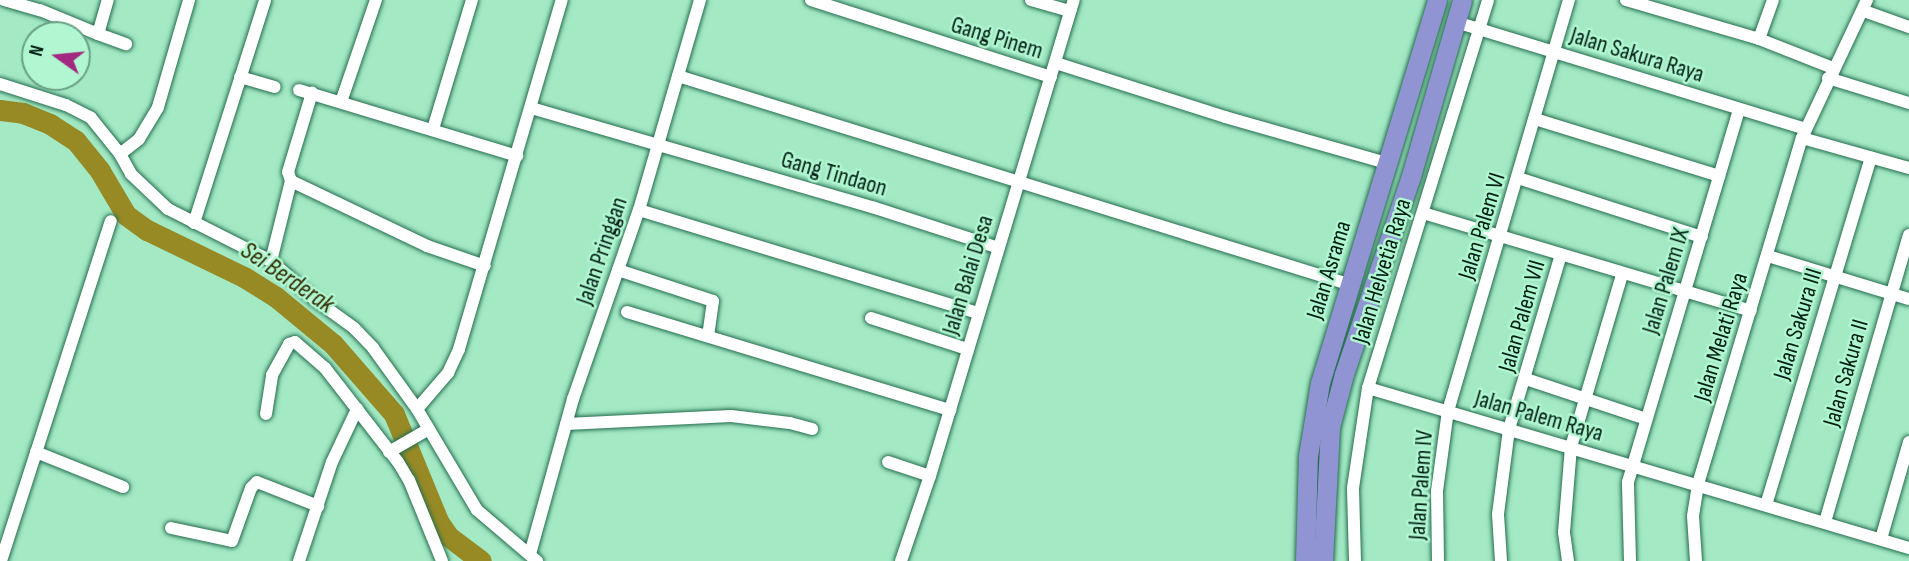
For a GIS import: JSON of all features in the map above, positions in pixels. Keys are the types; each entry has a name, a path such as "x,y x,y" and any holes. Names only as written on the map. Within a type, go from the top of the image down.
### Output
{"highway":[{"name":"Jalan Asrama","path":"1305,561 1311,423 1320,383 1437,0"},
{"name":"Jalan Asrama","path":"1323,561 1330,427 1344,374 1407,188 1460,8"}],"street":[{"path":"4,0 30,4 126,44"},
{"path":"98,34 108,0"},
{"path":"120,154 139,139 158,107 189,0"},
{"path":"194,223 265,0"},
{"path":"341,102 376,0"},
{"path":"433,129 472,0"},
{"path":"417,409 453,364 485,265 562,0"},
{"name":"Jalan Pringgan","path":"533,558 541,514 566,424 639,210 700,0"},
{"name":"Gang Pinem","path":"811,0 1051,77"},
{"path":"1031,0 1072,6"},
{"name":"Jalan Helvetia Raya","path":"1355,561 1353,488 1368,388 1488,0"},
{"name":"Jalan Palem VI","path":"1448,411 1569,0"},
{"path":"1626,0 1759,39 1831,73 1909,103"},
{"path":"1759,39 1773,0"},
{"name":"Jalan Balai Desa","path":"901,561 930,476 1072,6"},
{"path":"1866,6 1909,27"},
{"name":"Jalan Melati Raya","path":"1696,561 1693,516 1698,484 1803,133 1866,6"},
{"name":"Jalan Sakura Raya","path":"1460,8 1479,31 1739,109 1909,168"},
{"path":"1056,63 1224,117 1386,163"},
{"path":"678,76 1350,285"},
{"path":"240,77 275,87"},
{"path":"0,84 66,105 91,118 120,154 131,174 168,209 271,261 354,328 373,348 417,409 426,431 477,510 533,558"},
{"path":"271,261 291,181 288,172 306,92 517,156"},
{"name":"Gang Tindaon","path":"531,108 872,207 999,248"},
{"name":"Jalan Palem IX","path":"1630,561 1627,512 1633,465 1739,109"},
{"path":"1535,120 1719,176"},
{"name":"Jalan Sakura III","path":"1766,505 1871,157"},
{"path":"1518,178 1702,237"},
{"path":"291,181 427,246 485,265"},
{"path":"639,210 979,313"},
{"path":"1423,213 1501,235 1622,275 1751,311"},
{"path":"1,561 111,221"},
{"name":"Jalan Sakura II","path":"1825,522 1909,235"},
{"name":"Jalan Palem VII","path":"1501,561 1498,514 1509,429 1562,255"},
{"path":"1768,256 1909,299"},
{"path":"618,270 713,301 715,306 708,336"},
{"path":"1568,561 1564,532 1571,447 1622,275"},
{"path":"627,312 950,410"},
{"path":"871,318 967,349"},
{"path":"266,414 272,375 289,344 295,342 325,368 393,450 409,480 442,561"},
{"path":"1526,379 1646,419"},
{"name":"Jalan Palem Raya","path":"1368,388 1909,548"},
{"path":"299,561 332,462 357,409"},
{"name":"Jalan Palem IV","path":"1438,561 1437,491 1448,411"},
{"path":"566,424 731,416 790,423 812,429"},
{"path":"393,450 426,431"},
{"path":"1881,539 1903,484 1909,442"},
{"path":"36,452 123,487"},
{"path":"888,462 930,476"},
{"path":"172,528 232,541 251,488 257,482 318,506"}],"waterway":[{"name":"Sei Berderak","path":"0,110 23,113 50,124 76,141 100,171 126,215 147,230 244,277 276,297 333,344 394,414 438,521 448,536 481,561"}]}
